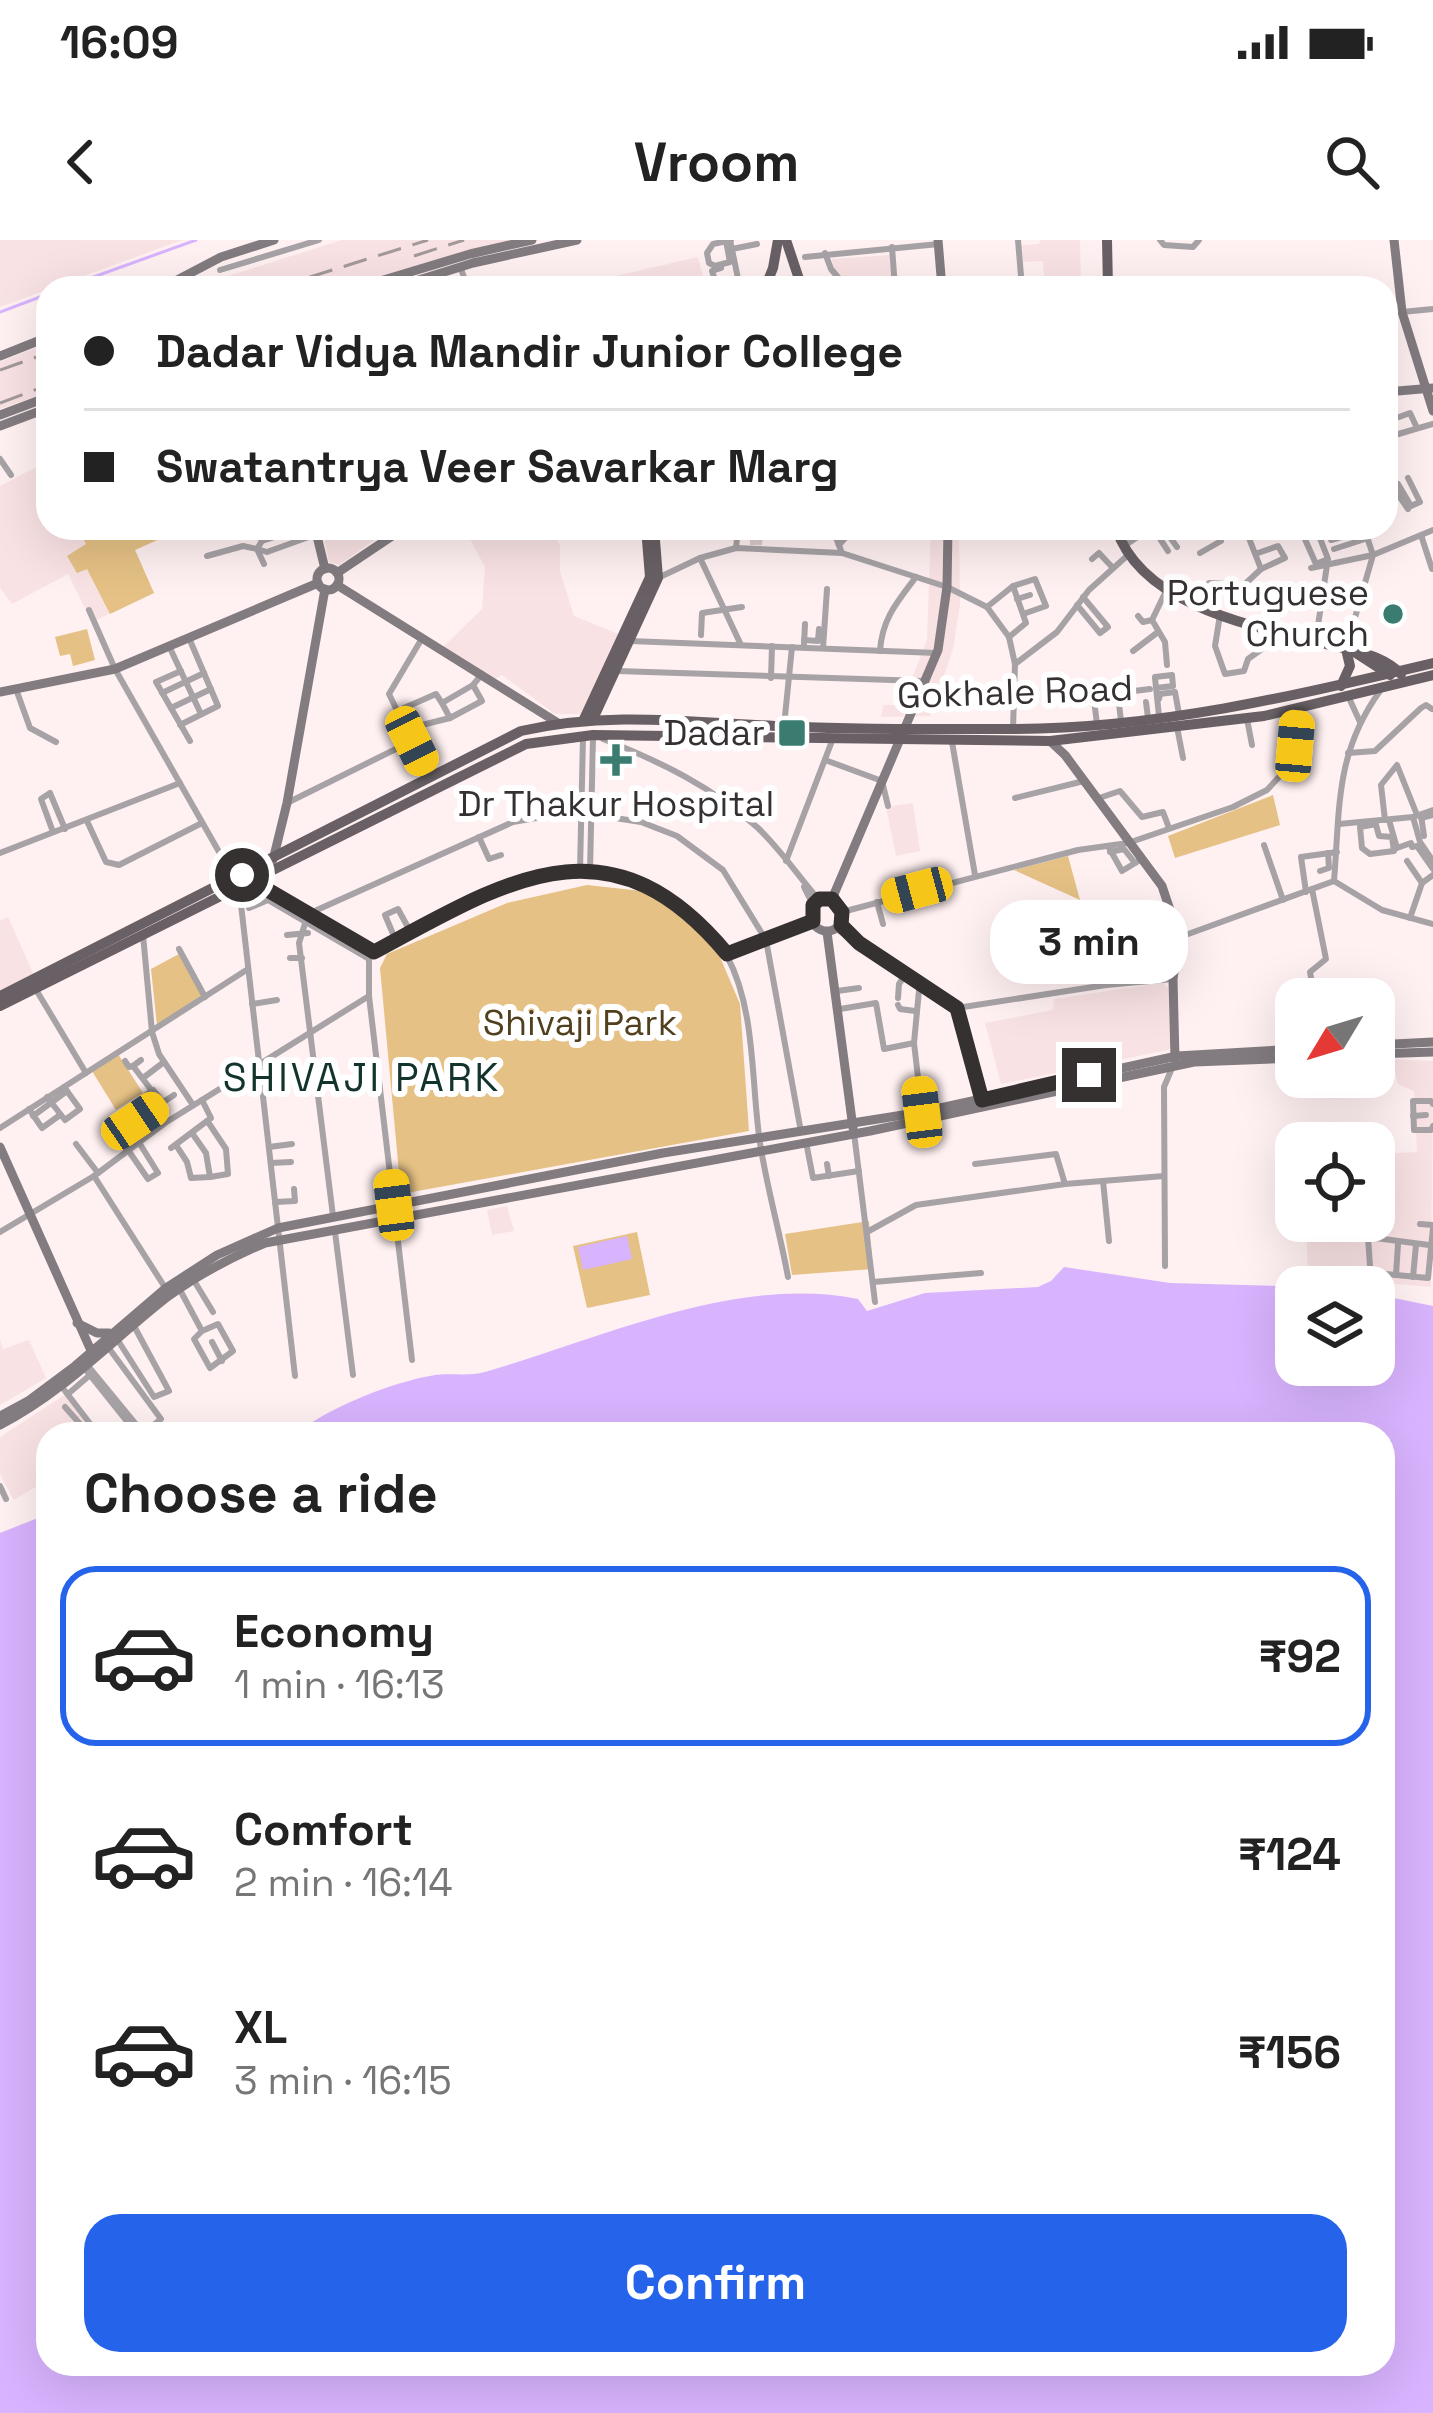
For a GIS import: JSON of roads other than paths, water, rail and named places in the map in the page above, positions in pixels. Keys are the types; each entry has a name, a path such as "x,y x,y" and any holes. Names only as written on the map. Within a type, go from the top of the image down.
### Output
{"main road":[{"path":"184,276 221,256 274,240"},
{"path":"397,276 532,240"},
{"path":"435,275 577,240"},
{"path":"782,240 797,276"},
{"path":"769,276 782,240"},
{"path":"1107,240 1108,276"},
{"path":"1394,240 1402,312 1433,411"},
{"path":"939,242 941,276"},
{"path":"0,356 36,342"},
{"path":"1398,391 1429,389"},
{"path":"0,416 36,402"},
{"path":"0,426 36,412"},
{"path":"319,540 333,576"},
{"path":"0,692 115,669 322,586 386,540"},
{"path":"588,736 588,718 650,577 650,540"},
{"path":"588,718 617,671 658,578 652,540"},
{"path":"834,929 813,921 882,781 937,653 950,540"},
{"path":"1121,540 1147,578 1199,607 1367,653 1394,680"},
{"path":"273,860 287,803 322,586 318,574 333,576 421,640 558,723"},
{"path":"1344,691 1350,650"},
{"name":"Gokhale Road","path":"1394,680 1433,663"},
{"name":"Gokhale Road","path":"242,880 521,731 558,723 588,718 784,726 952,740 1050,741 1433,675"},
{"name":"Gokhale Road","path":"242,880 264,874 526,744 588,736 834,738 1156,717 1247,718 1298,708 1344,691"},
{"path":"1050,741 1138,861 1162,886 1179,938 1173,979 1174,1062"},
{"path":"280,832 292,850"},
{"path":"264,874 268,894"},
{"path":"0,1006 242,880"},
{"path":"0,996 242,880"},
{"path":"821,901 842,912 831,949 842,992 854,1128"},
{"path":"1395,1044 1433,1042"},
{"path":"1395,1053 1433,1052"},
{"path":"0,1425 60,1393 130,1321 194,1280 218,1255 279,1234 663,1153 760,1145 1174,1062 1275,1055"},
{"path":"854,1128 1088,1073 1159,1065"},
{"path":"0,1147 77,1323 90,1364"},
{"path":"77,1323 114,1339"},
{"path":"0,1415 90,1364"}],"street":[{"path":"220,270 319,240"},
{"path":"1018,240 1021,276"},
{"path":"1160,240 1164,245 1193,248 1198,240"},
{"path":"805,257 939,242"},
{"path":"730,243 730,262 710,263 707,253 712,245 730,243 757,244"},
{"path":"730,243 732,276"},
{"path":"892,248 895,276"},
{"path":"825,253 837,276"},
{"path":"714,276 712,271 730,266"},
{"path":"460,267 463,276"},
{"path":"1402,312 1433,309"},
{"path":"1398,417 1410,412 1418,428"},
{"path":"1398,434 1433,424"},
{"path":"1,461 11,475"},
{"path":"1398,485 1408,477 1420,502 1411,506 1398,497"},
{"path":"1398,500 1408,509"},
{"path":"1340,559 1373,555 1433,530"},
{"path":"1420,535 1432,569"},
{"path":"257,549 265,540"},
{"path":"207,556 244,546 266,552 295,540"},
{"path":"734,545 735,540"},
{"path":"837,540 841,549"},
{"path":"841,549 847,540"},
{"path":"1015,664 1058,632 1125,551 1142,540"},
{"path":"1164,540 1168,551"},
{"path":"1171,540 1178,547"},
{"path":"1200,553 1222,540"},
{"path":"1251,540 1261,569"},
{"path":"1305,540 1316,564 1328,560 1320,540"},
{"path":"1332,544 1365,541 1373,555 1350,650"},
{"path":"658,578 734,545 841,549 947,587 987,607 1009,637 1015,664 1013,729"},
{"path":"1199,607 1209,583 1244,585 1261,569 1285,558 1278,546 1258,554"},
{"path":"257,549 264,564"},
{"path":"1092,559 1099,553 1113,568"},
{"path":"1311,568 1355,553"},
{"path":"700,558 741,645"},
{"path":"1316,640 1327,565"},
{"path":"880,651 888,614 916,577"},
{"path":"987,607 1013,586 1036,580 1046,605 1018,608"},
{"path":"1009,637 1026,624 1013,586"},
{"path":"823,648 827,589"},
{"path":"1152,620 1166,590"},
{"path":"1018,608 1030,595"},
{"path":"701,635 702,613 742,607"},
{"path":"89,610 115,669 202,823 242,880 306,918 310,928 302,954 353,1375"},
{"path":"1220,614 1215,646 1225,674 1244,671 1248,659 1262,649 1266,627"},
{"path":"1138,620 1152,620"},
{"path":"1152,620 1165,642 1168,665"},
{"path":"806,644 806,622 822,626"},
{"path":"630,641 792,647 818,641 822,626"},
{"path":"1132,651 1158,632"},
{"path":"181,725 218,706 189,638"},
{"path":"409,728 388,694 421,640"},
{"path":"806,644 937,653"},
{"path":"169,646 211,725"},
{"path":"771,678 772,646"},
{"path":"784,726 792,647"},
{"path":"190,741 156,681 197,656"},
{"path":"617,671 923,681"},
{"path":"162,693 204,673"},
{"path":"442,703 473,685 482,674"},
{"path":"1304,881 1329,868 1346,753 1360,722 1394,680"},
{"path":"409,728 450,718 483,701 473,685"},
{"path":"1092,685 1096,724"},
{"path":"16,688 29,728 56,742"},
{"path":"171,708 211,688"},
{"path":"420,699 422,688"},
{"path":"1344,691 1360,722"},
{"path":"1094,696 1148,692"},
{"path":"1148,692 1156,717"},
{"path":"1148,692 1156,717"},
{"path":"1156,717 1158,695 1175,692 1183,758"},
{"path":"1118,693 1121,721"},
{"path":"430,780 412,741 404,708 436,694 450,718"},
{"path":"1346,753 1376,751 1424,706 1432,709"},
{"path":"842,912 875,908 975,875 1110,849 1233,807 1280,779 1291,765 1298,708"},
{"path":"1247,718 1252,746"},
{"path":"585,871 588,736"},
{"path":"585,871 592,816 588,736"},
{"path":"588,736 698,781 756,826 821,901"},
{"path":"786,861 834,738"},
{"path":"952,740 975,875"},
{"path":"287,803 412,741"},
{"path":"825,760 882,781 888,806"},
{"path":"1424,836 1397,765 1381,784 1387,820 1397,848 1417,847 1433,869"},
{"path":"1015,798 1084,782"},
{"path":"0,853 180,783"},
{"path":"1096,799 1120,791 1142,817 1163,812 1169,828"},
{"path":"1373,823 1379,836 1392,837 1394,851 1370,854 1363,849 1359,828 1373,823 1433,812"},
{"path":"306,918 513,822 553,814 641,822 694,846 727,875 766,940 812,1177 859,1171"},
{"path":"1418,816 1433,869"},
{"path":"87,821 106,862 119,865 202,823"},
{"path":"1339,824 1373,823"},
{"path":"57,828 60,843"},
{"path":"479,837 489,859 501,855"},
{"path":"1424,848 1433,844"},
{"path":"1264,845 1282,900"},
{"path":"1110,849 1124,849 1138,861 1122,871 1110,849"},
{"path":"1311,978 1310,972 1326,959 1301,856 1332,853"},
{"path":"1332,853 1334,881"},
{"path":"1407,861 1422,883"},
{"path":"1411,918 1422,883 1433,869"},
{"path":"371,956 498,887 553,872 585,871 644,885 670,898 697,919 727,954 744,1004 760,1145 788,1277"},
{"path":"242,880 295,1376"},
{"path":"1179,938 1334,881"},
{"path":"1334,881 1382,910 1433,924"},
{"path":"249,908 268,894"},
{"path":"1242,903 1246,913"},
{"path":"875,908 882,924"},
{"path":"396,940 385,915 398,909 411,932"},
{"path":"306,918 310,928"},
{"path":"727,954 813,921"},
{"path":"287,935 310,928 371,956"},
{"path":"834,929 957,1008 982,1100"},
{"path":"143,935 152,1032 164,1062 194,1106"},
{"path":"245,941 258,940"},
{"path":"179,949 205,997"},
{"path":"290,958 302,954"},
{"path":"1176,958 1189,954"},
{"path":"371,956 369,996 412,1360"},
{"path":"0,1128 248,969"},
{"path":"907,972 898,985 900,1009 917,1011"},
{"path":"957,1008 1173,979"},
{"path":"920,980 914,1043 922,1112"},
{"path":"35,988 86,1073"},
{"path":"842,992 859,988"},
{"path":"0,1232 96,1174 312,1028 369,996"},
{"path":"252,1004 277,1000"},
{"path":"840,1010 876,1004 884,1049 914,1043"},
{"path":"301,1024 312,1028"},
{"path":"290,1034 293,1045"},
{"path":"124,1061 130,1067 137,1063 152,1091"},
{"path":"142,1078 164,1062"},
{"path":"1163,1087 1174,1062"},
{"path":"1159,1065 1165,1266"},
{"path":"49,1100 65,1120 80,1109 66,1089"},
{"path":"163,1102 156,1090 126,1109 133,1121 163,1102 174,1095"},
{"path":"202,1100 211,1118 173,1146 187,1162 191,1178 229,1173 226,1149 208,1122"},
{"path":"1433,1104 1413,1101 1414,1130 1432,1130 1433,1126"},
{"path":"31,1112 42,1128 60,1115"},
{"path":"1413,1116 1426,1115"},
{"path":"124,1120 158,1171 150,1179 129,1151"},
{"path":"854,1128 875,1302"},
{"path":"192,1133 206,1153 210,1177"},
{"path":"76,1144 202,1331"},
{"path":"272,1146 292,1144"},
{"path":"975,1164 1056,1154 1065,1184"},
{"path":"274,1163 291,1162"},
{"path":"826,1164 829,1176"},
{"path":"867,1232 916,1205 1164,1176"},
{"path":"1103,1181 1109,1241"},
{"path":"275,1202 295,1201 294,1189"},
{"path":"1420,1224 1433,1227 1432,1245 1429,1277 1372,1269 1368,1237 1432,1245"},
{"path":"1396,1275 1398,1244"},
{"path":"1413,1277 1416,1245"},
{"path":"873,1282 981,1273"},
{"path":"175,1291 194,1280 213,1312"},
{"path":"114,1339 156,1398 170,1388 130,1321"},
{"path":"219,1325 233,1351 208,1368 194,1339 202,1331 219,1325"},
{"path":"114,1339 140,1336"},
{"path":"114,1339 161,1419 157,1422"},
{"path":"212,1342 222,1360"},
{"path":"145,1366 154,1361"},
{"path":"90,1364 134,1422"},
{"path":"90,1364 129,1422"},
{"path":"60,1393 87,1422"},
{"path":"65,1407 77,1422"},
{"path":"0,1486 6,1499"}],"waterway":[{"path":"96,276 196,240"},
{"path":"0,312 36,298"}],"tunnel":[{"path":"753,540 753,545"},
{"path":"759,540 759,545"}],"railway":[{"path":"313,276 428,240"},
{"path":"414,256 464,240"},
{"path":"0,370 36,357"},
{"path":"0,403 36,390"}],"place":[{"name":"Portuguese Church","path":"1393,614"},
{"name":"Dadar","path":"792,733"},
{"name":"Dr Thakur Hospital","path":"616,760"}],"district":[{"name":"SHIVAJI PARK","path":"362,1077"}],"park label":[{"name":"Shivaji Park","path":"580,1023"}]}
